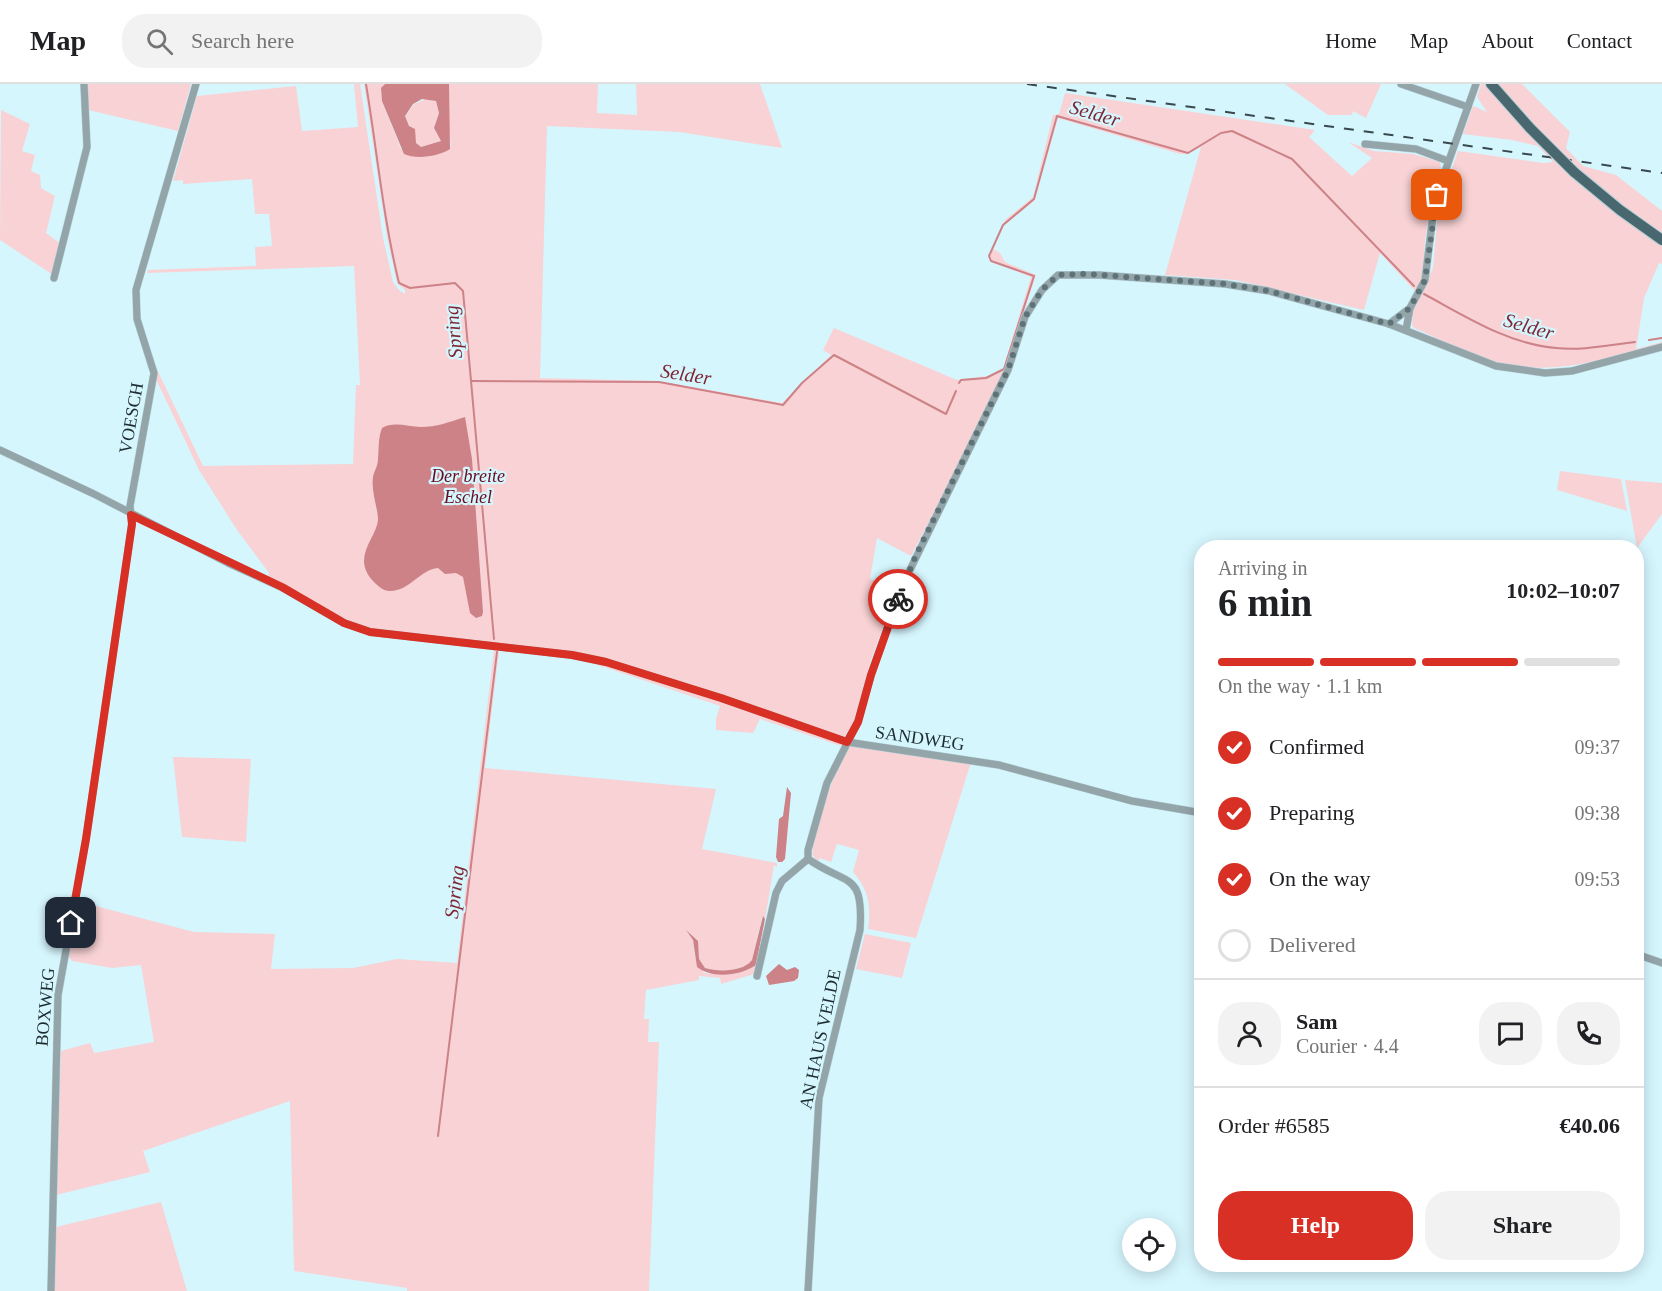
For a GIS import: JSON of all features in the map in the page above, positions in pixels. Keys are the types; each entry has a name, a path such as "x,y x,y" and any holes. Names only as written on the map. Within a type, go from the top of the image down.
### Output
{"main road":[{"path":"1492,85 1530,128 1574,172 1620,210 1662,240"}],"street":[{"path":"54,278 87,147 84,84"},
{"name":"VOESCH","path":"131,515 130,506 154,373 137,319 136,290 196,84"},
{"path":"1401,84 1468,107"},
{"path":"1406,330 1410,308 1425,280 1434,207 1476,84"},
{"path":"1365,144 1416,149 1448,161"},
{"path":"757,976 776,894 782,880 808,859 808,849 827,783 858,722 875,664 916,555 1008,370 1025,317 1042,290 1058,275 1086,274 1225,284 1269,291 1389,324 1497,366 1545,372 1572,371 1662,347"},
{"path":"1389,324 1410,308"},
{"path":"0,450 94,494 131,515"},
{"name":"SANDWEG","path":"131,515 282,587 344,623 370,632 572,655 606,662 721,698 847,742 999,765 1132,801 1194,812"},
{"name":"BOXWEG","path":"51,1291 58,995 89,817 132,524 131,515"},
{"name":"AN HAUS VELDE","path":"808,859 850,881 858,893 861,909 860,930 819,1098 808,1291"},
{"path":"1644,957 1662,963"}],"green space":[{"path":"87,84 191,84 178,131 88,110"},
{"name":"Der breite Eschel","path":"354,84 360,84 383,238 393,282 405,294 405,290 397,283 387,237 364,84 385,84 381,89 382,101 401,149 446,151 451,146 448,126 449,84 598,84 597,113 637,115 636,84 760,84 782,148 679,132 547,126 540,378 659,381 782,403 831,355 823,350 834,328 957,380 994,375 1003,369 1031,277 990,261 989,255 1005,220 1033,197 1053,115 1059,114 1065,93 1315,130 1309,137 1352,176 1372,158 1348,142 1374,151 1413,154 1440,162 1441,169 1427,226 1423,271 1419,285 1415,291 1380,253 1364,310 1235,280 1165,275 1201,147 1188,154 1180,154 1058,118 1034,201 1003,226 993,249 1000,253 1005,262 1036,275 1006,367 959,465 911,556 877,538 870,579 897,589 871,660 853,724 843,738 616,663 371,629 336,615 268,578 269,573 237,530 199,470 156,379 154,363 203,466 353,464 356,385 360,385 354,266 147,273 148,270 256,266 255,247 272,246 269,214 255,214 252,179 183,184 183,180 173,181 197,96 296,86 302,131 358,127"},
{"path":"1285,84 1381,84 1366,118 1353,111 1352,115 1328,115"},
{"path":"1481,84 1485,84 1547,150 1590,191 1662,245 1662,264 1659,263 1644,298 1636,349 1662,342 1662,344 1582,364 1541,368 1520,367 1478,356 1414,328 1412,325 1413,312 1433,268 1438,209 1458,151 1543,163 1553,162 1538,146 1512,140 1463,134 1473,106 1487,112 1477,97"},
{"path":"1497,84 1522,84 1570,132 1566,148 1583,166 1616,175 1662,211 1662,233 1595,184 1534,126"},
{"path":"426,99 436,101 439,113 434,128 441,141 421,147 416,143 414,129 409,126 405,116 414,104"},
{"path":"1,110 30,124 22,151 35,155 31,171 40,175 41,188 55,196 46,233 61,244 53,275 0,240"},
{"path":"1560,471 1621,479 1627,511 1557,490"},
{"path":"1625,480 1662,483 1662,514 1643,540 1636,540"},
{"path":"494,649 499,651 485,768 716,789 702,849 777,863 777,867 774,865 765,919 762,917 752,960 748,964 730,970 705,968 699,959 697,940 686,930 693,940 695,957 704,973 744,971 756,965 754,974 721,984 720,978 699,976 699,980 646,990 644,1019 649,1019 648,1042 659,1042 649,1291 407,1291 407,1288 294,1271 290,1101 143,1151 150,1172 56,1195 61,1051 90,1043 94,1053 154,1042 141,965 112,968 72,961 67,954 77,901 194,932 275,934 271,969 353,968 397,959 457,963"},
{"path":"580,659 711,697 840,742 841,746 760,719 753,733 716,730 716,719 720,706"},
{"path":"848,746 971,762 916,938 868,929 868,899 863,885 853,872 859,850 837,844 831,862 820,858 818,862 813,856 815,834 820,818 831,784"},
{"path":"173,757 251,759 246,842 182,837"},
{"path":"865,934 911,943 902,978 856,969"},
{"path":"161,1202 187,1291 54,1291 56,1227"}],"shaded area":[{"path":"385,84 449,84 450,149 428,156 415,157 404,154 382,101 381,88","holes":["422,99 436,101 439,113 434,128 441,141 421,147 416,143 415,129 409,126 405,116 413,104"]},
{"path":"465,417 472,459 483,612 482,616 476,618 470,613 463,577 456,573 445,574 438,568 425,572 403,588 387,591 374,582 364,564 367,547 378,518 373,482 382,428 396,425 432,426"},
{"path":"787,787 791,793 785,859 778,862 776,857 779,819 783,816"},
{"path":"763,916 765,919 756,965 742,972 726,975 710,973 697,967 693,940 686,930 698,941 699,959 705,968 737,969 752,960"},
{"path":"779,964 787,970 795,967 799,970 798,978 794,981 769,985 766,976"}],"waterway":[{"name":"Spring","path":"366,84 384,209 399,283 410,288 455,283 463,291 494,639"},
{"name":"Selder","path":"959,383 961,380 986,378 1004,369 1034,276 991,261 989,256 1003,225 1034,199 1057,116 1188,153 1221,133 1232,131 1292,159 1414,286"},
{"name":"Selder","path":"1424,294 1487,328 1538,345 1576,349 1635,342"},
{"name":"Selder","path":"1649,340 1662,338"},
{"name":"Selder","path":"471,381 659,382 783,405 802,383 834,355 946,414 956,391"},
{"name":"Spring","path":"438,1136 497,652"}],"railway":[{"path":"1027,84 1662,173"}],"way so far":[{"path":"898,599 916,555 1008,370 1025,317 1042,290 1058,275 1086,274 1225,284 1269,291 1389,324 1410,308 1425,280 1437,195"}],"route":[{"path":"71,923 111,670 132,524 131,515 282,587 344,623 370,632 572,655 606,662 721,698 847,742 858,722 871,675 898,599"}]}
